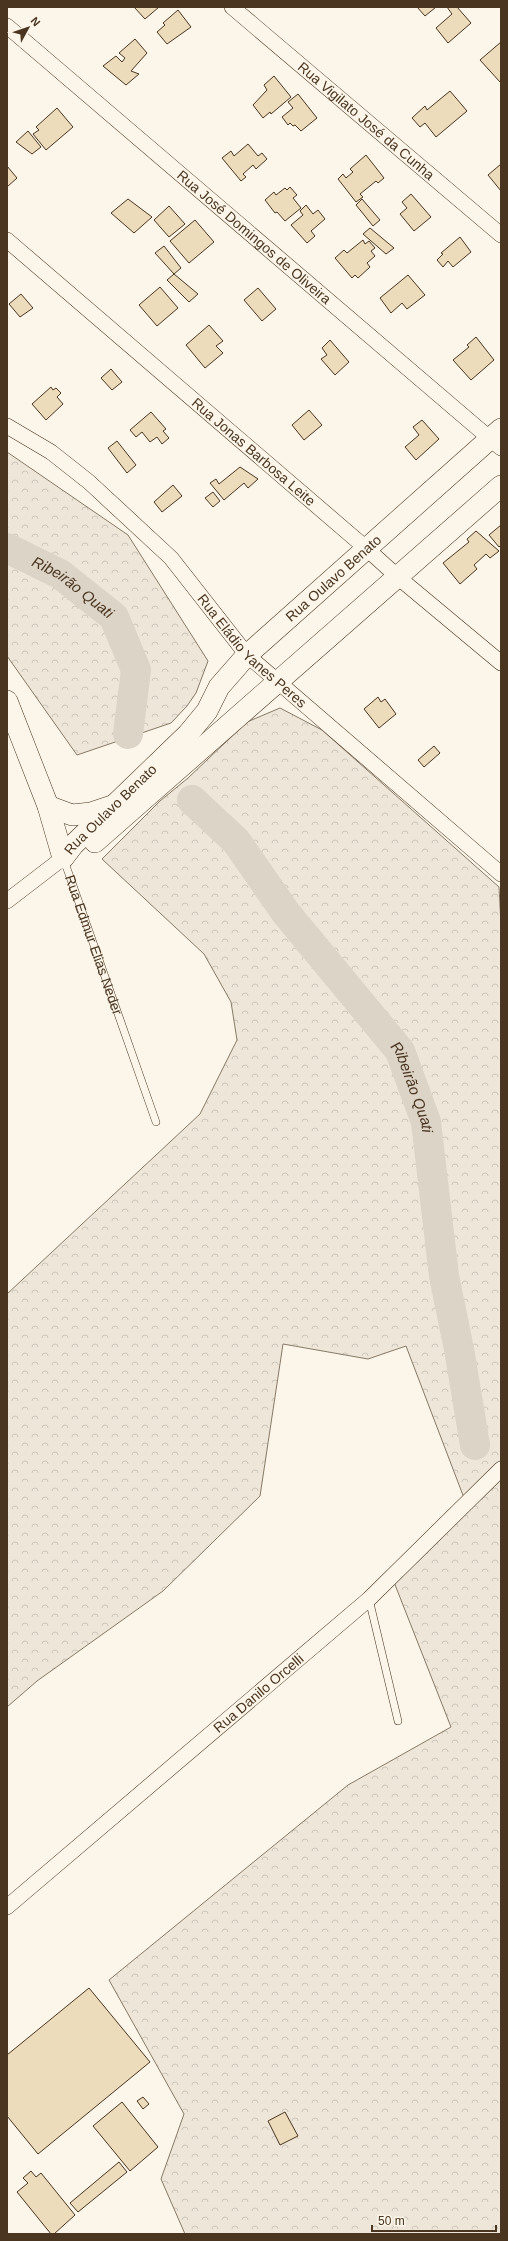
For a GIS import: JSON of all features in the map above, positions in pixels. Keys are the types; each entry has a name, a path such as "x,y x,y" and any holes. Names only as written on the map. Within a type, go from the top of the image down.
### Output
{"street":[{"name":"Rua Vigilato José da Cunha","path":"232,7 501,235"},
{"name":"Rua José Domingos de Oliveira","path":"7,26 497,439"},
{"name":"Rua Jonas Barbosa Leite","path":"7,240 399,578 501,663"},
{"name":"Rua Eládio Yanes Peres","path":"7,426 51,452 89,482 171,558 247,655 501,874"},
{"name":"Rua Oulavo Benato","path":"63,858 73,845 188,734 207,711 218,687 247,655 367,549 497,439"},
{"name":"Rua Oulavo Benato","path":"63,858 79,856 399,578 501,486"},
{"name":"Rua Edmur Elias Neder","path":"7,701 48,806 63,858"},
{"path":"48,806 72,815 92,813 114,805"},
{"path":"7,901 63,858"},
{"name":"Rua Danilo Orcelli","path":"7,1907 369,1599 501,1469"}],"lane":[{"name":"Rua Edmur Elias Neder","path":"63,858 156,1122"},
{"path":"369,1599 398,1721"}],"green space":[{"path":"7,452 128,535 208,661 196,693 187,706 171,723 77,755 7,656"},
{"path":"280,708 322,730 499,887 501,924 501,2234 185,2234 161,2179 184,2114 109,1980 348,1785 451,1727 390,1572 469,1511 406,1346 368,1359 283,1344 260,1496 163,1591 37,1681 7,1707 7,1294 200,1114 237,1040 231,1002 204,954 102,859 160,801 188,778 247,722"}],"building":[{"path":"134,7 159,7 145,19"},
{"path":"417,7 436,7 425,16"},
{"path":"447,7 457,7 471,23 448,43 436,28 452,14"},
{"path":"178,10 191,27 167,44 157,32 165,25 163,23"},
{"path":"135,39 147,53 131,71 139,74 126,85 103,66 116,56 122,62 125,58 119,53"},
{"path":"501,42 501,81 500,82 480,60"},
{"path":"274,76 291,97 271,114 270,112 263,118 253,105 267,90 264,85"},
{"path":"450,91 467,111 436,137 425,123 420,127 412,118 425,106 427,110"},
{"path":"298,94 317,118 301,131 295,125 293,126 290,123 288,125 282,117 293,108 288,102"},
{"path":"57,108 73,127 46,150 33,134 39,130 36,127"},
{"path":"28,131 41,147 32,154 16,142"},
{"path":"248,144 258,156 262,153 267,159 256,169 253,165 243,174 246,177 241,181 222,158 231,151 234,156"},
{"path":"366,155 384,178 378,183 376,181 360,194 363,197 356,202 338,179 343,174 346,178 353,172 350,169"},
{"path":"501,164 501,191 488,175"},
{"path":"7,166 17,178 7,187"},
{"path":"290,187 297,195 293,198 301,208 285,221 277,212 275,213 265,200 274,192 276,195 285,188 287,190"},
{"path":"411,194 431,217 414,231 400,214 407,208 402,202"},
{"path":"128,199 152,217 134,233 111,213"},
{"path":"362,199 380,220 373,226 356,205"},
{"path":"306,205 313,214 318,210 325,219 311,231 315,236 307,243 291,225 303,215 300,211"},
{"path":"169,206 185,224 169,237 154,220"},
{"path":"195,220 214,242 189,263 170,241"},
{"path":"370,228 394,248 386,254 363,234"},
{"path":"460,237 471,252 453,267 448,261 443,267 437,260 443,254 441,253"},
{"path":"363,240 365,244 369,241 375,248 371,251 375,256 367,263 370,267 358,278 355,275 352,278 335,258 344,250 347,253"},
{"path":"164,246 181,268 174,274 155,253"},
{"path":"174,274 198,294 189,302 167,280"},
{"path":"408,275 425,295 407,309 402,303 391,313 380,298"},
{"path":"160,287 178,308 157,326 139,305"},
{"path":"258,288 276,309 262,321 244,300"},
{"path":"21,294 33,308 20,317 9,304"},
{"path":"209,325 223,341 216,346 223,353 205,368 186,345"},
{"path":"476,337 494,360 471,380 453,360 469,347 467,345"},
{"path":"330,340 349,362 335,375 321,359 327,355 322,348"},
{"path":"111,369 122,382 112,390 101,378"},
{"path":"51,387 53,390 56,388 61,393 57,397 63,404 46,420 32,404"},
{"path":"309,410 322,425 304,440 292,425"},
{"path":"151,412 166,429 163,431 169,438 162,444 157,437 150,442 142,432 136,437 130,430"},
{"path":"422,420 439,439 416,460 405,447 419,435 413,427"},
{"path":"117,441 136,465 127,473 108,448"},
{"path":"240,467 258,479 248,488 244,483 224,500 210,483 216,479 219,484"},
{"path":"173,485 182,496 162,512 154,502"},
{"path":"213,492 220,501 213,507 205,498"},
{"path":"501,525 501,545 499,547 489,535"},
{"path":"476,531 499,551 490,558 486,554 474,565 477,569 460,584 443,563 469,542 467,539"},
{"path":"378,697 381,702 385,699 396,714 379,728 364,709"},
{"path":"434,746 440,753 424,767 418,760"},
{"path":"89,1988 150,2062 38,2154 7,2116 7,2055"},
{"path":"143,2097 149,2104 143,2109 137,2101"},
{"path":"122,2102 158,2147 130,2171 93,2126"},
{"path":"285,2112 298,2136 280,2145 268,2121"},
{"path":"119,2162 127,2172 78,2212 70,2203"},
{"path":"31,2171 36,2177 41,2173 75,2215 54,2234 51,2234 17,2192 28,2183 23,2178"}],"waterway":[{"name":"Ribeirão Quati","path":"7,548 60,574 114,617 136,670 128,734"},
{"name":"Ribeirão Quati","path":"192,800 236,841 286,913 400,1051 426,1122 444,1276 459,1349 475,1445"}]}
